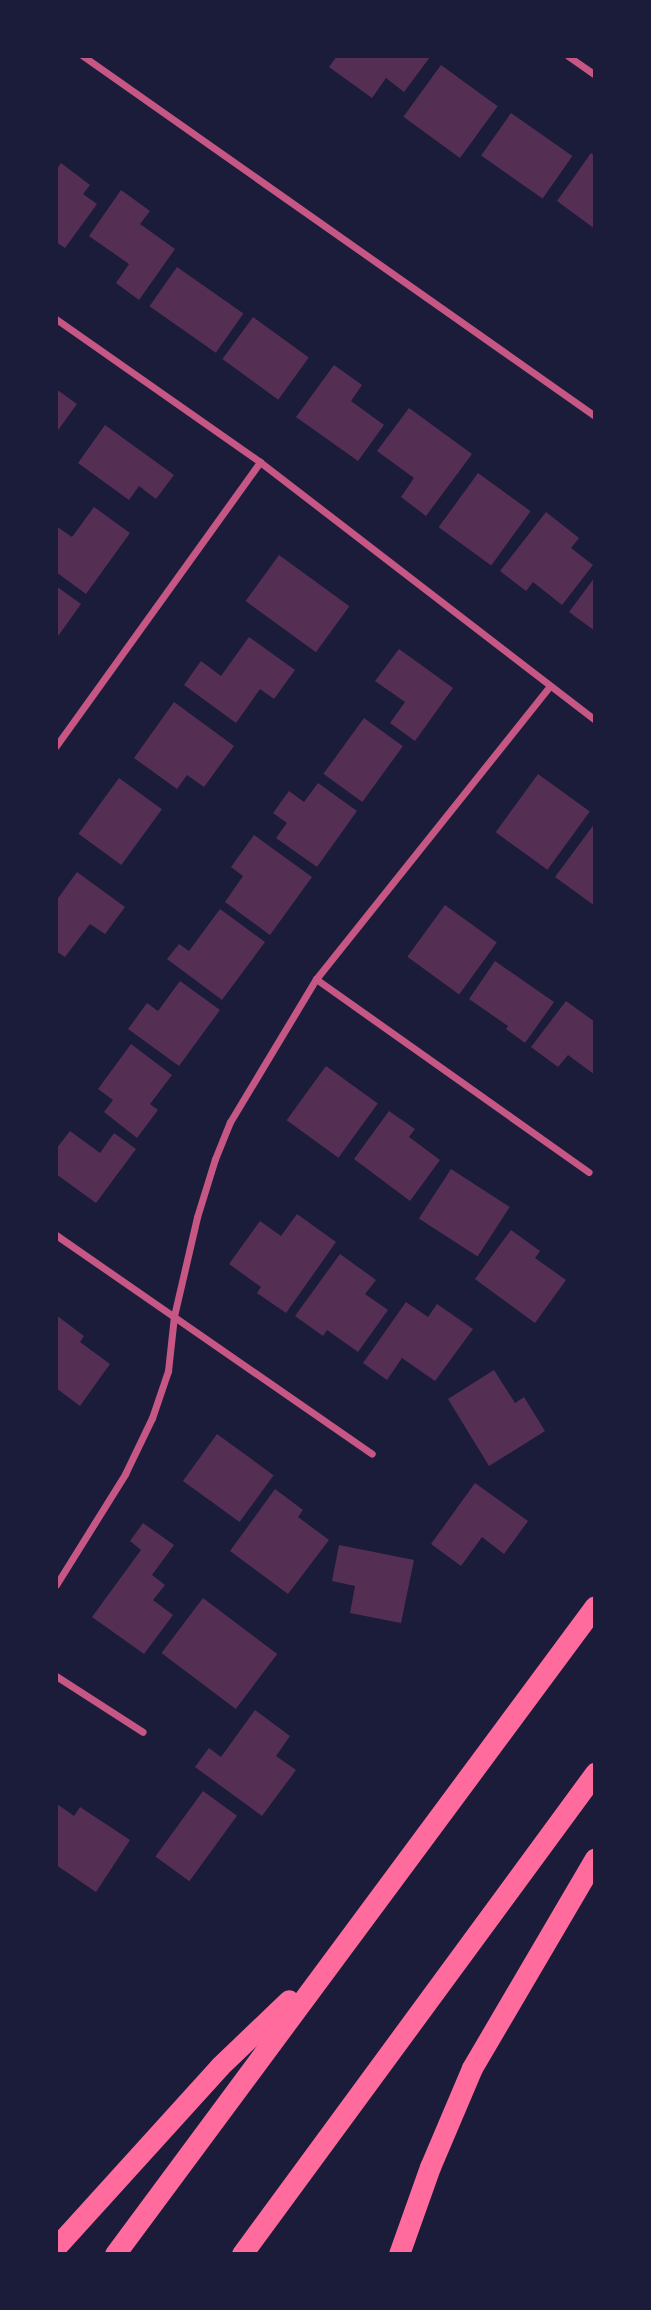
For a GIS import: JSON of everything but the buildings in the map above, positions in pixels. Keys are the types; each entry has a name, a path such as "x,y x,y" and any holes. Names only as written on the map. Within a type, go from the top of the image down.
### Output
{"highway":[{"path":"115,2254 595,1606"},
{"path":"242,2254 595,1773"},
{"path":"399,2254 430,2167 472,2068 595,1858"},
{"path":"56,2247 220,2066 329,1963"}],"street":[{"path":"83,56 595,416"},
{"path":"568,56 595,75"},
{"path":"56,319 260,462 595,720"},
{"path":"56,746 260,462"},
{"path":"56,1584 125,1474 152,1418 168,1371 174,1316 197,1217 215,1158 230,1122 316,979 550,686"},
{"path":"316,979 589,1172"},
{"path":"56,1235 372,1454"},
{"path":"56,1676 143,1732"}]}
